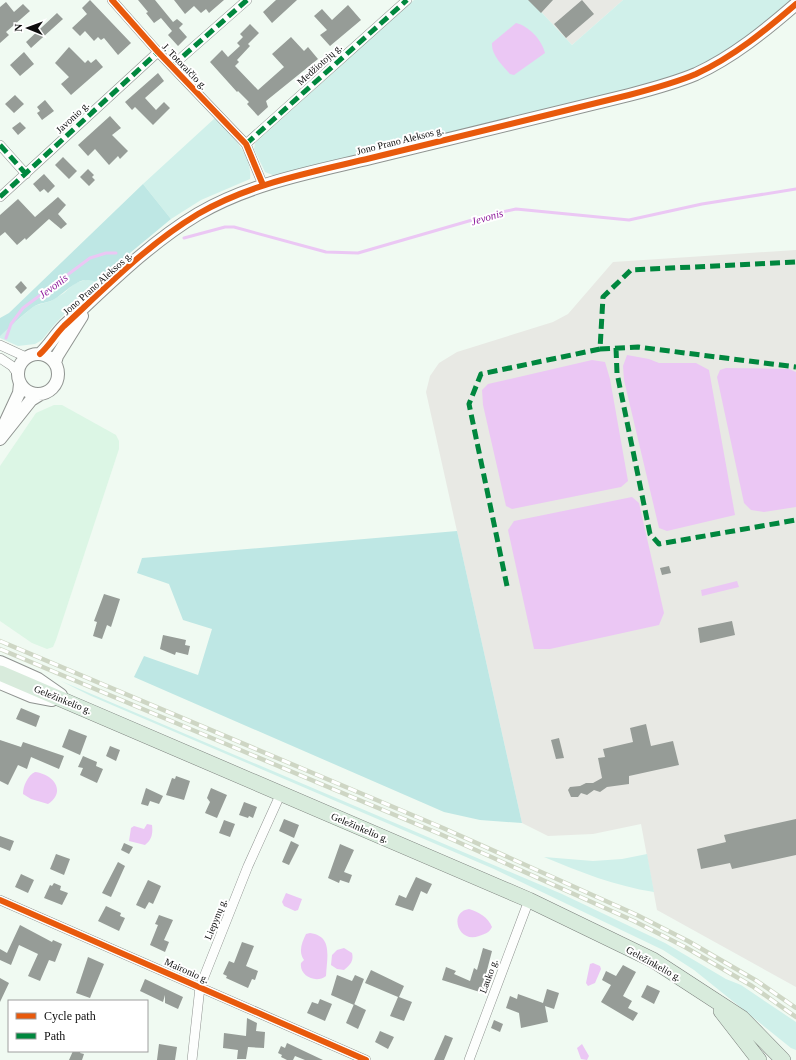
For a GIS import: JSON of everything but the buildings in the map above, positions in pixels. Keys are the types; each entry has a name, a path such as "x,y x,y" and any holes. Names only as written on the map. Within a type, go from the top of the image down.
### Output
{"main road":[{"name":"Geležinkelio g.","path":"0,673 73,703 529,900 653,960 711,1000 783,1060"},
{"name":"Geležinkelio g.","path":"737,1021 759,1060"},
{"name":"Geležinkelio g.","path":"737,1021 768,1060"},
{"path":"737,1021 759,1028 785,1053 796,1057"}],"street":[{"name":"J. Totoraičio g.","path":"112,0 158,52 246,144"},
{"path":"172,66 247,0"},
{"name":"Medžiotojų g.","path":"246,144 407,0"},
{"name":"Jono Prano Aleksos g.","path":"40,354 57,332 125,270 181,225 230,197 263,185 629,95 673,82 696,74 736,51 796,4"},
{"name":"Javonio g.","path":"0,197 158,52"},
{"path":"246,144 263,185"},
{"path":"0,145 26,174"},
{"name":"Jono Prano Aleksos g.","path":"55,363 68,338 92,300"},
{"path":"0,345 26,357 40,354 49,356 55,363 59,372 57,382 50,390 31,400 0,439"},
{"path":"0,434 19,392 20,364 26,357"},
{"path":"0,358 12,366 28,392 39,395"},
{"path":"0,662 38,679 73,703"},
{"path":"0,683 31,696 73,703"},
{"name":"Liepynų g.","path":"192,1060 200,987 245,873 280,793"},
{"name":"Maironio g.","path":"0,900 366,1060"},
{"name":"Lauko g.","path":"469,1060 529,900"}],"shaded area":[{"path":"414,0 530,0 572,45 623,0 792,0 758,29 721,55 708,63 672,77 650,84 275,176 265,172 254,149 255,143"},
{"path":"530,0 623,0 572,45"},
{"path":"516,23 526,27 534,34 541,43 545,53 514,75 510,74 498,60 493,52 492,43"},
{"path":"215,118 239,145 244,153 248,161 250,179 201,200 171,219 143,184"},
{"path":"143,184 171,219 95,282 84,280 78,282 53,300 35,306 20,317 0,336 0,318 9,313"},
{"path":"796,250 796,987 657,910 641,824 593,834 548,836 522,823 426,392 430,376 439,363 457,352 553,322 568,314 613,262"},
{"path":"89,279 95,282 54,325 42,340 35,344 18,346 0,338 0,335 34,306 51,301 64,293 75,283"},
{"path":"627,355 649,359 659,363 696,363 709,370 735,515 667,531 659,528 624,380 623,366"},
{"path":"592,360 605,362 610,379 628,481 621,487 512,509 506,506 483,405 482,390 488,384"},
{"path":"726,368 789,369 796,372 796,507 764,512 751,510 744,503 717,377 720,370"},
{"path":"632,497 639,503 664,613 659,625 550,649 534,649 508,530 514,521"},
{"path":"457,531 522,823 480,820 444,812 134,677 144,656 198,675 212,629 183,620 169,584 137,573 142,558"},
{"path":"737,581 739,587 702,596 701,590"},
{"path":"61,681 562,894 665,943 726,979 741,985 796,1022 796,1050 791,1048 694,970 663,950 494,869 91,696"},
{"path":"32,773 42,773 47,776 55,784 57,794 48,804 31,799 23,794 26,781"},
{"path":"147,824 152,825 152,836 145,845 129,841 131,828 134,826 144,829"},
{"path":"647,854 654,892 612,882 584,873 544,857 593,861 622,859"},
{"path":"286,893 302,899 298,910 295,911 284,906 282,902"},
{"path":"469,909 480,913 488,920 492,927 488,932 472,937 466,936 461,932 457,921 463,911"},
{"path":"310,933 322,938 327,948 326,976 318,979 313,979 305,975 301,968 301,963 304,960 301,954 302,944 306,934"},
{"path":"344,948 352,953 352,961 344,970 337,969 331,965 332,955 337,950"},
{"path":"593,963 600,966 601,969 595,983 588,986 586,983 590,964"},
{"path":"582,1044 589,1056 587,1060 581,1059 577,1048"}],"green space":[{"path":"54,405 62,405 116,435 119,441 119,449 56,640 53,647 47,649 32,643 0,621 0,466 36,413"}],"waterway":[{"name":"Jevonis","path":"184,238 225,227 234,227 326,252 358,253 493,214 516,209 629,220 702,204 796,189"},
{"name":"Jevonis","path":"6,338 11,324 23,308 90,258 106,253 116,253"}],"railway":[{"path":"0,641 443,828 637,915 688,941 757,981 796,1008"},
{"path":"0,649 440,834 634,921 685,947 752,986 796,1017"}],"marked path":[{"path":"172,66 247,0"},
{"path":"246,144 407,0"},
{"path":"0,197 158,52"},
{"path":"0,145 26,174"},
{"path":"507,586 469,404 481,374 600,349 603,297 631,270 796,262"},
{"path":"600,349 638,347 796,367"},
{"path":"616,348 617,373 650,534 659,544 796,520"}],"cycle path":[{"path":"112,0 158,52 246,144 263,185"},
{"path":"40,354 64,326 145,252 180,226 218,203 261,186 305,174 629,95 680,80 696,74 723,60 761,33 796,4"},
{"path":"0,900 366,1060"}]}
